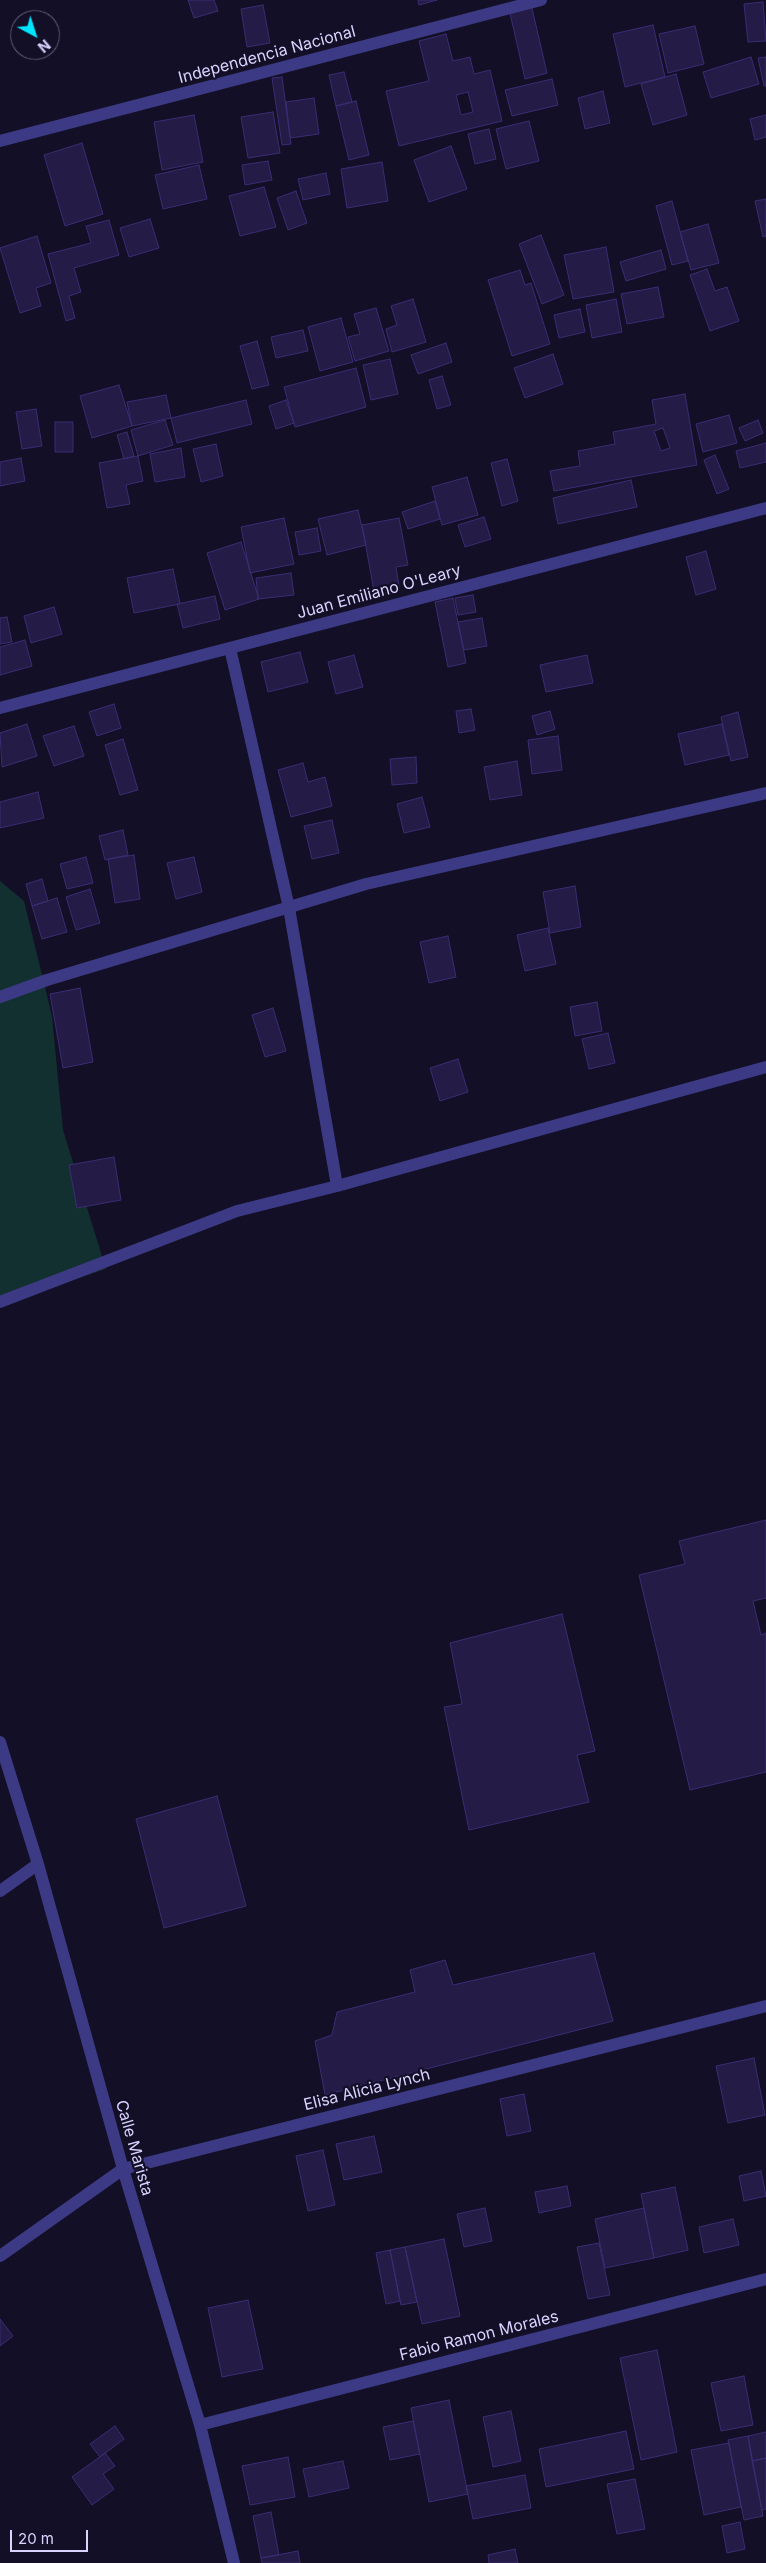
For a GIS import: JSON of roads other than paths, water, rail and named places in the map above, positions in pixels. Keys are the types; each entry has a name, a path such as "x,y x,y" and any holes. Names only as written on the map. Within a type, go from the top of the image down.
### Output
{"street":[{"name":"Independencia Nacional","path":"0,141 541,0"},
{"name":"Juan Emiliano O'Leary","path":"0,708 766,508"},
{"path":"230,648 288,908 337,1186"},
{"path":"0,997 47,980 366,884 766,793"},
{"path":"0,1302 237,1211 337,1186 766,1068"},
{"name":"Calle Marista","path":"0,1742 38,1864 123,2169 200,2425 234,2563"},
{"path":"0,1892 38,1864"},
{"name":"Elisa Alicia Lynch","path":"0,2256 123,2169 766,2006"},
{"name":"Fabio Ramon Morales","path":"200,2425 766,2279"}]}
